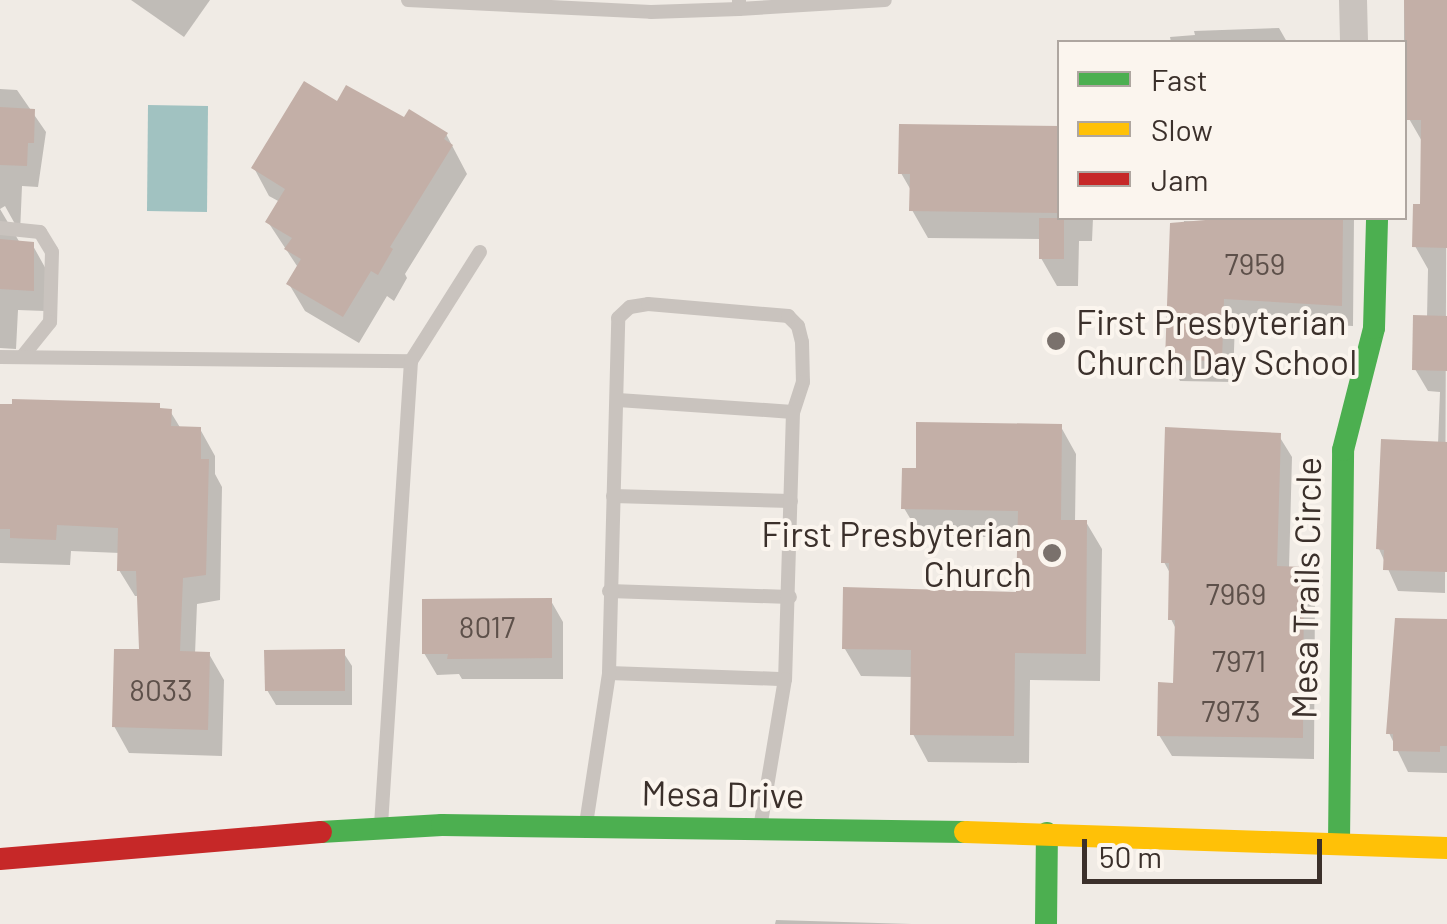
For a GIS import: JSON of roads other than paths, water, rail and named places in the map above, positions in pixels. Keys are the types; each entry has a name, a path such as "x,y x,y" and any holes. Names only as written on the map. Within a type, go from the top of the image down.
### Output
{"street":[{"path":"1353,0 1354,40"},
{"name":"Mesa Trails Circle","path":"1339,843 1343,450 1374,328 1377,220"},
{"name":"Mesa Drive","path":"0,858 381,826 1047,833 1447,848"},
{"path":"1046,924 1047,833"}],"lane":[{"path":"408,0 652,12 885,0"},
{"path":"0,228 40,232 52,252 50,322 22,357"},
{"path":"381,826 411,361 480,252"},
{"path":"585,826 609,673 618,318 630,307 648,304 788,316 798,326 802,342 803,382 794,412 785,679 760,829"},
{"path":"0,357 411,361"},
{"path":"618,400 794,412"},
{"path":"613,496 791,501"},
{"path":"609,591 790,597"},
{"path":"609,673 785,679"}],"water":[{"path":"148,105 208,106 207,212 147,211"}],"place":[{"name":"First Presbyterian Church Day School","path":"1056,341"},
{"name":"First Presbyterian Church","path":"1052,553"}]}
